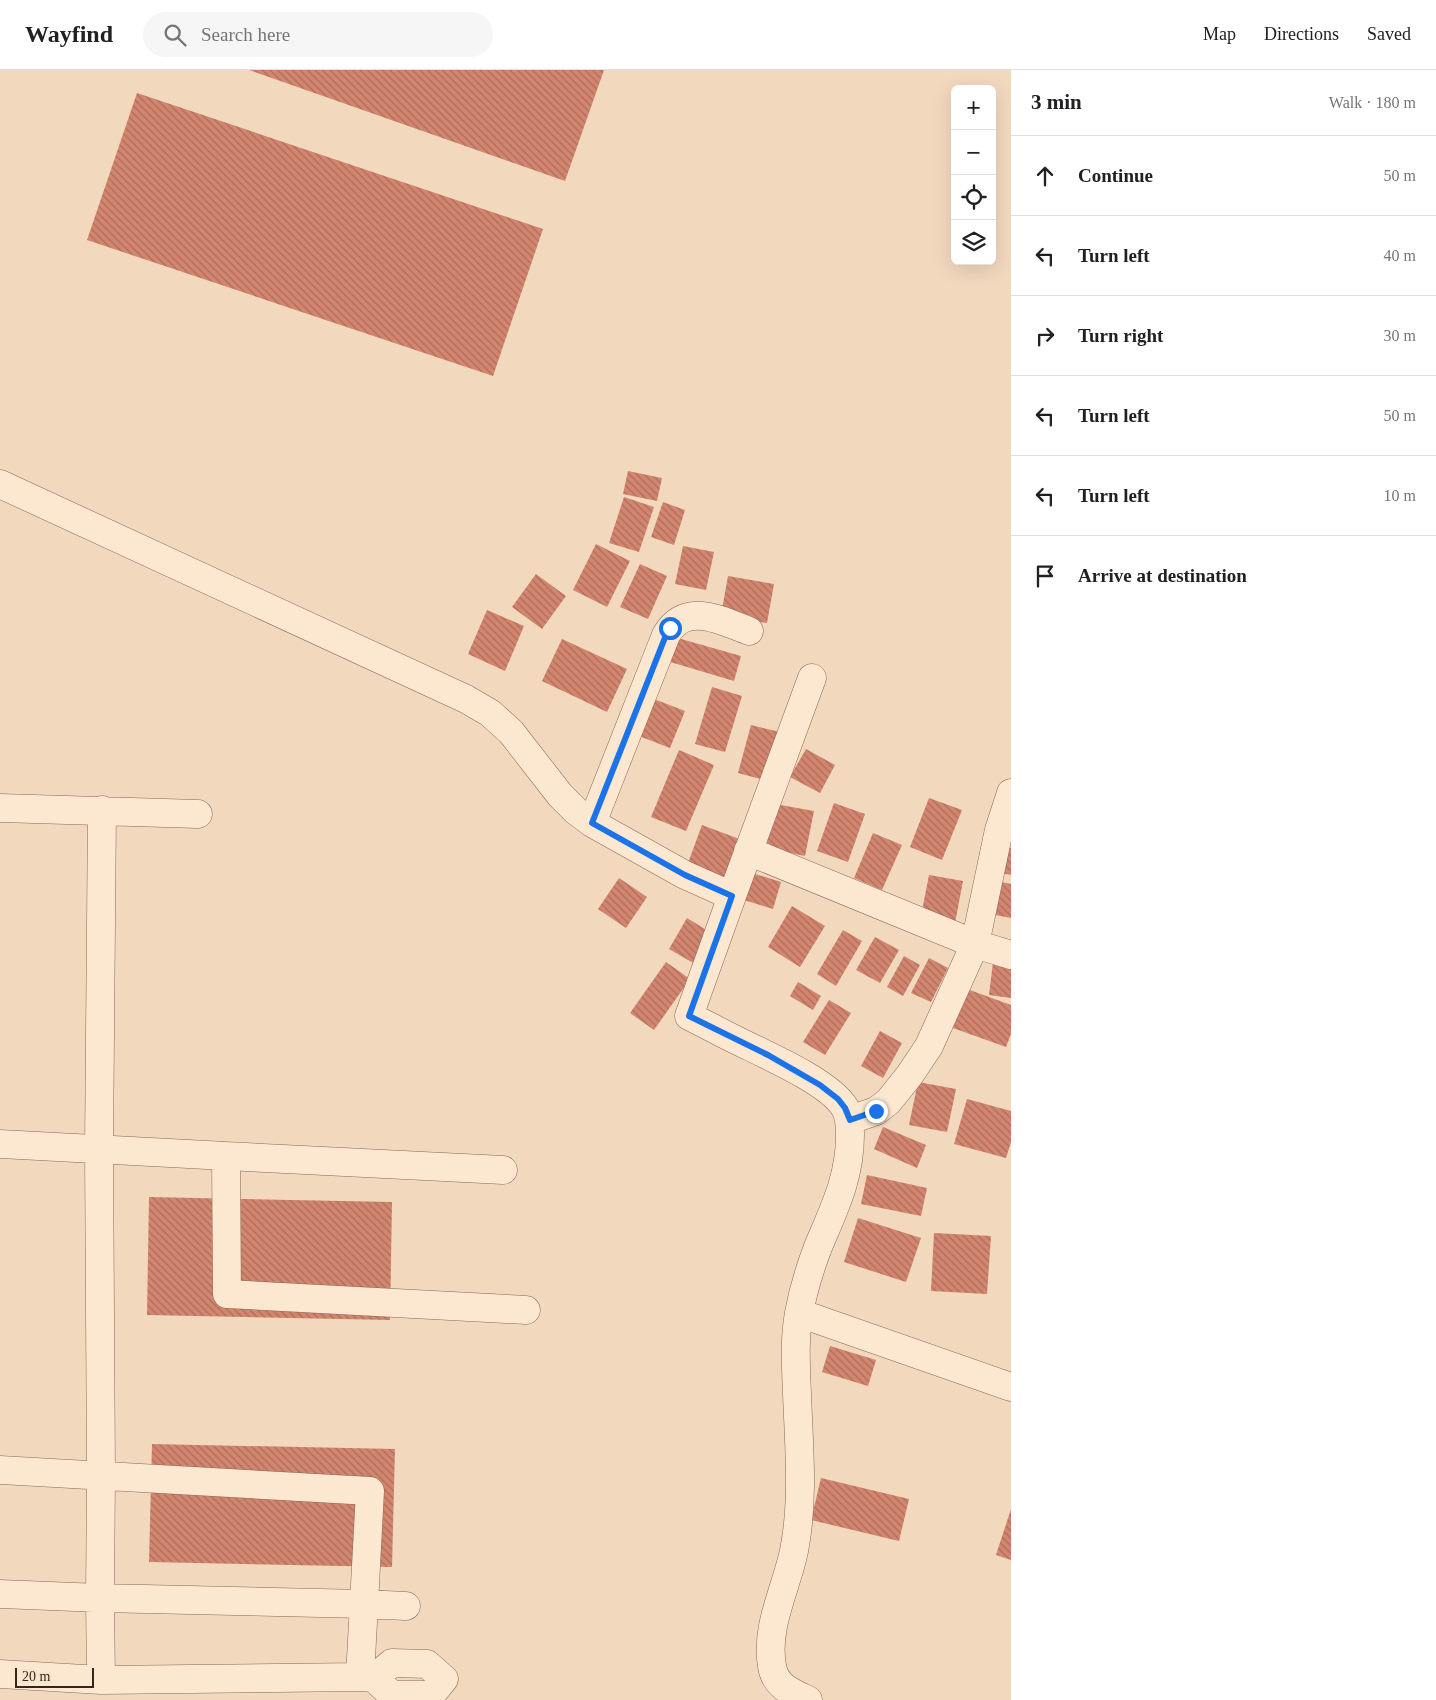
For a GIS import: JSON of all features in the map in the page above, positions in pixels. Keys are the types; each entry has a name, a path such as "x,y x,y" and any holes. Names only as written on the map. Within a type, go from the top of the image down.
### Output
{"street":[{"path":"0,484 466,699 490,713 511,732 560,796 592,823 685,875 732,896"},
{"path":"592,823 670,628 684,617 699,615 719,619 749,631"},
{"path":"808,1700 786,1690 777,1680 772,1668 770,1647 774,1620 794,1550 798,1524 800,1498 799,1439 795,1355 799,1313 818,1248 845,1181 849,1153 850,1120 845,1108 838,1099 820,1085 768,1055 689,1016 812,678"},
{"path":"850,1120 876,1111 888,1102 930,1046 975,944 999,830 1011,793"},
{"path":"0,808 198,814"},
{"path":"101,1680 99,1149 102,810"},
{"path":"748,851 975,944 1011,955"},
{"path":"0,1144 503,1170"},
{"path":"226,1156 227,1294 526,1310"},
{"path":"799,1313 1011,1387"},
{"path":"0,1470 370,1491 364,1604 367,1677 101,1680 0,1674"},
{"path":"0,1594 406,1606"}],"building":[{"path":"249,70 604,70 565,181"},
{"path":"137,93 543,229 493,376 87,240"},
{"path":"628,471 662,478 657,501 623,494"},
{"path":"624,497 654,507 639,552 609,543"},
{"path":"663,502 685,510 674,545 651,537"},
{"path":"596,544 630,561 607,607 573,590"},
{"path":"683,546 714,552 706,590 675,584"},
{"path":"640,564 667,576 648,619 620,607"},
{"path":"536,574 566,596 542,629 512,607"},
{"path":"728,576 774,584 767,623 721,615"},
{"path":"487,610 524,626 505,671 468,654"},
{"path":"674,637 741,656 734,681 667,661"},
{"path":"562,639 627,669 607,712 542,681"},
{"path":"712,687 742,696 725,752 695,744"},
{"path":"654,699 685,711 670,748 639,736"},
{"path":"751,725 784,733 771,782 738,773"},
{"path":"806,749 835,765 820,793 790,777"},
{"path":"679,750 714,765 686,831 651,817"},
{"path":"929,798 962,810 942,860 910,847"},
{"path":"834,803 865,814 848,862 817,851"},
{"path":"775,804 814,811 805,856 766,848"},
{"path":"702,825 742,840 728,878 688,863"},
{"path":"873,833 902,845 882,890 854,878"},
{"path":"1003,846 1011,848 1011,875 997,872"},
{"path":"752,873 781,882 773,909 744,900"},
{"path":"929,875 963,881 955,923 921,916"},
{"path":"619,878 647,897 626,928 598,909"},
{"path":"996,881 1011,884 1011,918 990,914"},
{"path":"792,906 825,926 800,967 768,947"},
{"path":"687,918 713,934 695,964 669,949"},
{"path":"843,930 862,941 836,986 817,974"},
{"path":"875,937 899,950 880,983 856,970"},
{"path":"904,956 920,965 903,996 887,987"},
{"path":"929,958 948,968 931,1002 911,993"},
{"path":"666,962 690,979 654,1030 630,1013"},
{"path":"993,962 1011,964 1011,998 989,995"},
{"path":"798,982 821,996 813,1010 790,996"},
{"path":"967,989 1011,1005 1011,1034 1006,1047 953,1028"},
{"path":"829,1000 851,1013 825,1055 803,1042"},
{"path":"880,1031 902,1043 883,1078 861,1066"},
{"path":"918,1082 956,1089 947,1132 909,1125"},
{"path":"967,1099 1011,1111 1011,1142 1006,1158 954,1144"},
{"path":"883,1127 926,1145 917,1168 874,1149"},
{"path":"867,1175 927,1188 921,1216 861,1204"},
{"path":"149,1197 392,1202 390,1320 147,1315"},
{"path":"858,1218 921,1238 906,1282 844,1262"},
{"path":"934,1233 991,1236 987,1294 931,1291"},
{"path":"830,1346 876,1360 868,1386 822,1372"},
{"path":"152,1444 395,1449 392,1567 149,1562"},
{"path":"821,1478 909,1499 899,1541 811,1520"},
{"path":"1011,1509 1011,1560 996,1555"}],"route":[{"path":"670,628 592,823 685,875 732,896 689,1016 768,1055 820,1085 838,1099 845,1108 850,1120 876,1111"}]}
